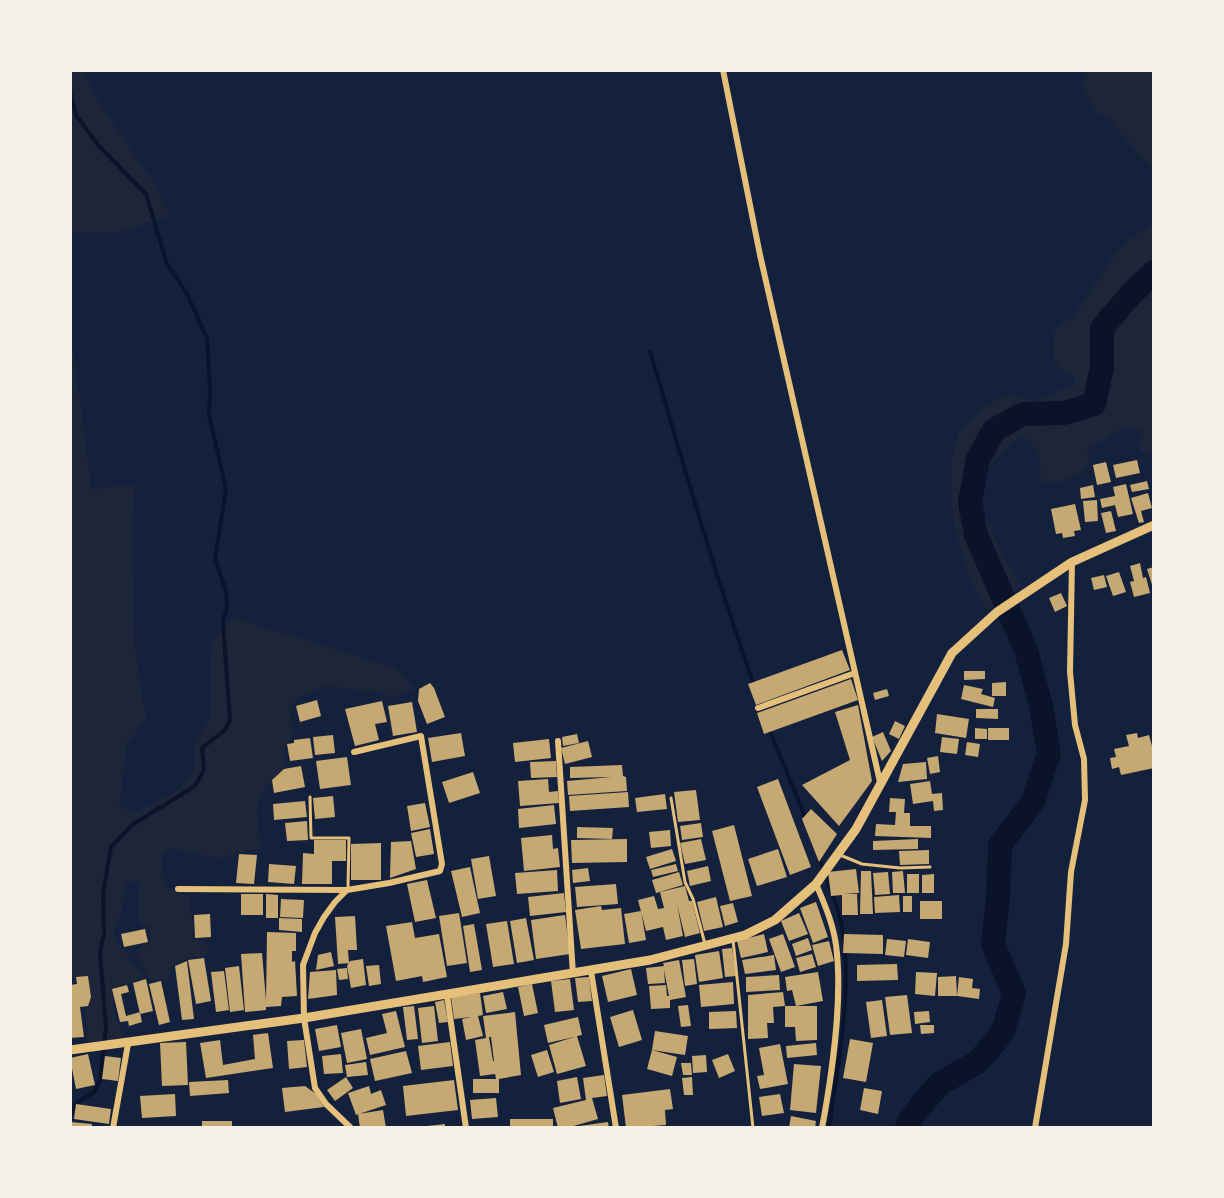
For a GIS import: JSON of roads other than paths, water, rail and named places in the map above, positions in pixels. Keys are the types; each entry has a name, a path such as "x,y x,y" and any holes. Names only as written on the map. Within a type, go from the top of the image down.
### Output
{"main road":[{"path":"70,1050 128,1044 304,1018 591,971 706,946 733,938 776,920 818,881 856,829 952,653 997,612 1072,562 1154,525"}],"street":[{"path":"723,70 760,255 880,782"},
{"path":"1035,1128 1066,944 1071,872 1085,800 1084,759 1075,725 1070,672 1072,562"},
{"path":"758,708 855,673"},
{"path":"178,889 347,890 436,873 442,867 421,736 354,752"},
{"path":"558,741 573,974"},
{"path":"818,881 836,945 838,996 822,1128"},
{"path":"347,890 324,917 315,933 303,965 304,1018 315,1088 326,1104 351,1128"},
{"path":"591,971 616,1128"},
{"path":"447,995 466,1128"},
{"path":"113,1128 128,1044"}],"lane":[{"path":"310,797 311,838 350,838 347,890"},
{"path":"671,798 685,882 693,899 706,946"},
{"path":"838,854 862,864 900,868 930,867"},
{"path":"733,938 753,1128"}],"waterway":[{"path":"70,92 76,115 98,145 146,194 167,264 186,292 207,338 209,415 226,489 215,559 226,591 227,607 223,622 230,721 224,731 202,748 204,770 195,786 132,825 111,847 103,894 104,934 100,952 106,1028 100,1080 94,1092 74,1105 70,1117"},
{"path":"907,1128 910,1119 939,1084 978,1062 1003,1032 1014,993 993,944 1000,845 1033,802 1049,753 1041,706 1026,650 976,535 970,502 978,459 994,430 1023,414 1064,413 1094,404 1102,367 1102,328 1132,293 1154,272"},
{"path":"650,351 713,561 754,685"},
{"path":"769,729 806,819"},
{"path":"819,857 840,918 846,977 843,1028 829,1128"}]}
